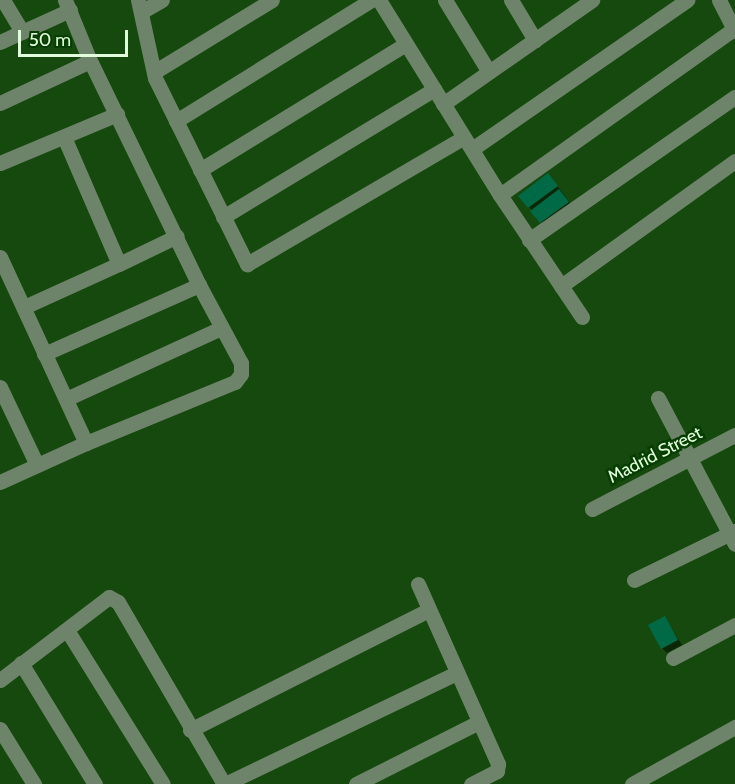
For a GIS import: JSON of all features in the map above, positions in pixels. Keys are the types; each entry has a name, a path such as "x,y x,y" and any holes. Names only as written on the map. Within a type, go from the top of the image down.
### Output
{"street":[{"path":"3,0 22,32"},
{"path":"162,0 140,6 153,72 247,264 468,143 687,0"},
{"path":"153,72 272,0"},
{"path":"176,121 371,0"},
{"path":"379,0 500,195 582,317"},
{"path":"445,0 489,72"},
{"path":"511,0 535,40"},
{"path":"443,104 591,0"},
{"path":"500,195 735,30 719,0"},
{"path":"0,42 22,32 68,3 90,61 199,285 241,363 235,382 86,443 0,482"},
{"path":"200,170 406,44"},
{"path":"0,103 90,61"},
{"path":"223,216 434,88"},
{"path":"530,240 735,97"},
{"path":"0,163 117,114"},
{"path":"64,137 119,264"},
{"path":"561,286 735,161"},
{"path":"24,307 177,237"},
{"path":"0,257 86,443"},
{"path":"44,354 199,285"},
{"path":"66,399 221,328"},
{"path":"0,387 37,465"},
{"path":"634,580 733,536 658,398"},
{"name":"Madrid Street","path":"592,509 735,435"},
{"path":"418,584 455,674 498,764 496,771 471,784"},
{"path":"0,680 109,597 118,602 190,730 225,784 455,674"},
{"path":"190,730 429,610"},
{"path":"673,658 735,625"},
{"path":"67,630 163,784"},
{"path":"21,663 95,784"},
{"path":"356,784 477,723"},
{"path":"632,784 735,727"},
{"path":"0,729 34,784"}],"building":[{"path":"548,173 558,186 528,208 518,196"},
{"path":"559,189 569,202 540,223 530,211"},
{"path":"665,616 678,640 661,649 648,625"}]}
